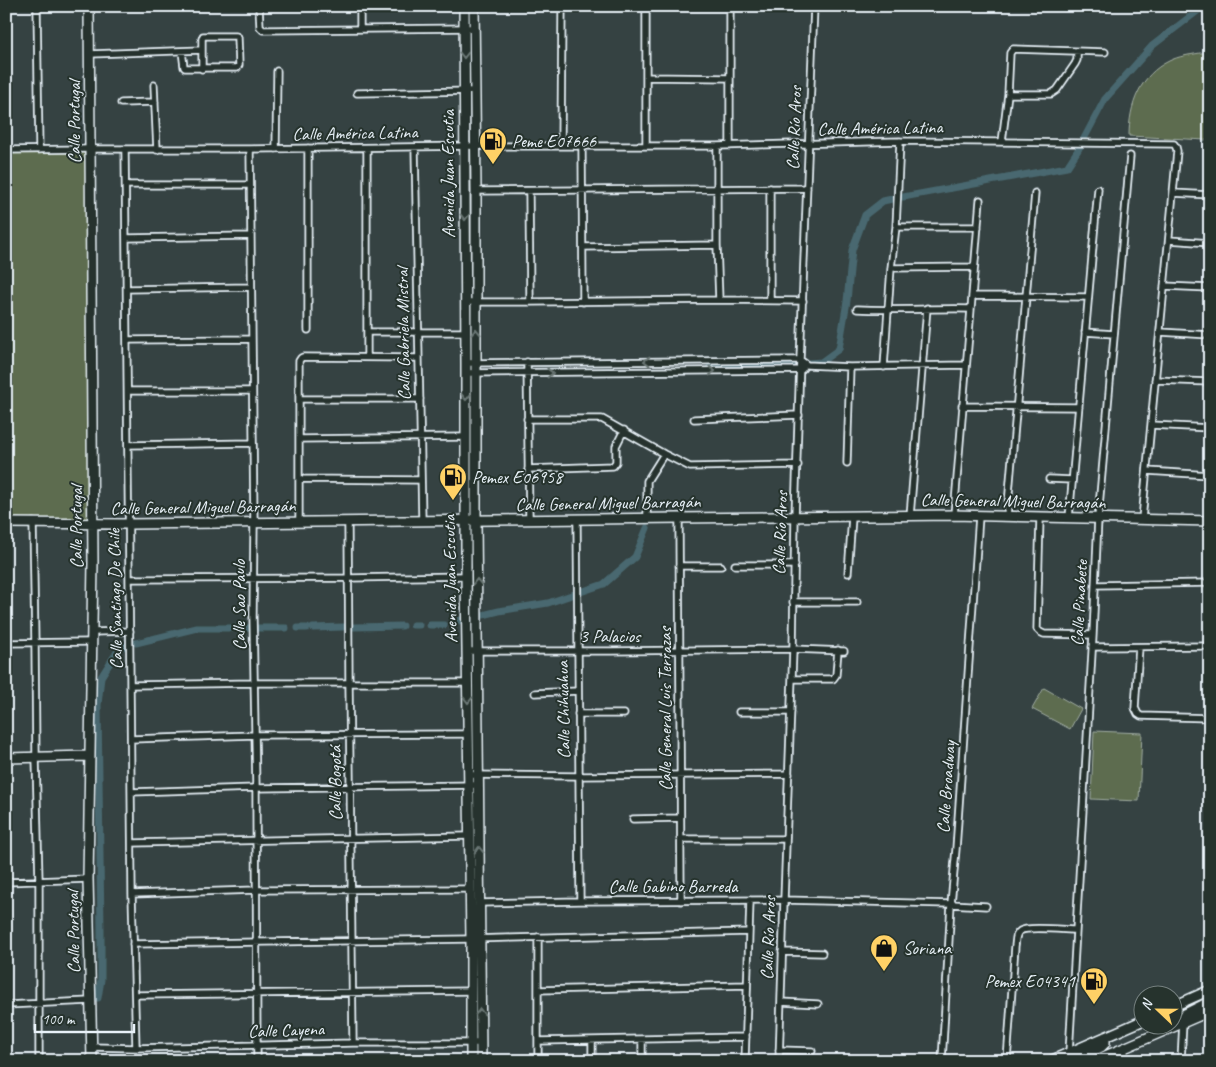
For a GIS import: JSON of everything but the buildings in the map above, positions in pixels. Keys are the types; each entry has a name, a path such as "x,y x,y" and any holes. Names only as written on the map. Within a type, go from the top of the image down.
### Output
{"main road":[{"name":"Calle Portugal","path":"89,6 93,632 88,879 92,1061"},
{"name":"Avenida Juan Escutia","path":"464,6 466,614 468,734 474,780 469,836 470,889 476,939 476,1043 471,1061"},
{"name":"Avenida Juan Escutia","path":"474,6 477,614 474,780 479,903 471,991 476,1043 481,1061"},
{"name":"Calle General Miguel Barragán","path":"6,522 129,524 910,516 1007,516 1210,521"},
{"path":"466,614 477,614"},
{"path":"467,639 477,638"},
{"path":"6,758 89,756"},
{"path":"1184,1002 1210,990"},
{"path":"1184,1016 1206,1004 1210,998"},
{"path":"1184,1021 1210,1011"},
{"path":"1050,1061 1069,1058 1104,1037 1134,1024"},
{"path":"1094,1061 1155,1034"}],"street":[{"path":"38,6 38,150"},
{"path":"260,6 260,27 264,30 474,28"},
{"path":"360,6 360,28"},
{"path":"561,146 562,6"},
{"path":"646,6 646,146"},
{"path":"730,6 730,146"},
{"name":"Calle Río Aros","path":"779,1061 793,648 800,360 804,301 814,6"},
{"path":"182,50 184,68 202,69 238,67 239,39 236,36 205,36 202,39 202,69"},
{"path":"90,54 202,50"},
{"path":"1002,142 1008,94 1010,53 1012,50 1105,52"},
{"path":"1008,94 1051,94 1057,90 1075,64 1077,52"},
{"path":"276,149 277,71"},
{"path":"646,77 730,78"},
{"path":"154,85 157,150"},
{"path":"357,94 475,91"},
{"path":"121,103 154,102"},
{"path":"884,367 896,227 900,141"},
{"name":"Calle América Latina","path":"6,150 730,146 900,141 1171,144 1175,145 1177,151 1173,193"},
{"path":"582,146 583,302"},
{"path":"717,146 719,300"},
{"name":"Calle Gabriela Mistral","path":"415,147 422,521"},
{"path":"308,148 308,330"},
{"path":"367,148 367,357"},
{"name":"Calle Santiago De Chile","path":"125,149 132,894 136,1048"},
{"name":"Calle Sao Paulo","path":"250,149 257,1061"},
{"name":"Calle Pinabete","path":"1069,1058 1096,585 1098,518 1130,156"},
{"path":"126,185 250,185"},
{"path":"770,188 770,300"},
{"path":"476,191 807,188"},
{"path":"1069,518 1098,189"},
{"path":"529,191 530,302"},
{"path":"1007,516 1035,192"},
{"path":"1142,519 1173,193 1210,195"},
{"path":"954,516 980,200"},
{"path":"896,227 978,227"},
{"path":"126,238 250,236"},
{"path":"1169,240 1210,243"},
{"path":"583,247 717,245"},
{"path":"891,268 974,267"},
{"path":"1164,286 1210,288"},
{"path":"127,289 251,287"},
{"path":"972,296 1088,296"},
{"path":"466,302 804,301"},
{"path":"910,516 927,308"},
{"path":"858,309 971,309"},
{"path":"367,332 466,332"},
{"path":"1085,332 1114,334"},
{"path":"1160,332 1210,335"},
{"path":"127,340 252,339"},
{"path":"299,522 299,360 303,357 419,358"},
{"path":"466,363 800,360 807,365 850,367 966,365"},
{"path":"622,361 623,372"},
{"path":"696,371 697,361"},
{"path":"527,362 529,519"},
{"path":"466,373 800,370 807,365"},
{"path":"846,464 850,367"},
{"path":"1156,380 1210,382"},
{"path":"128,391 252,391"},
{"path":"300,399 420,399"},
{"path":"962,406 1079,407"},
{"path":"694,419 799,415"},
{"path":"527,419 600,418 687,466 798,465"},
{"path":"1151,424 1210,428"},
{"path":"528,469 613,466 616,462 617,443 624,430"},
{"path":"299,439 465,437"},
{"path":"128,445 253,443"},
{"path":"647,518 647,482 664,454"},
{"path":"1147,471 1210,475"},
{"path":"299,479 421,480"},
{"path":"1049,479 1072,480"},
{"name":"Calle Broadway","path":"942,1061 951,904 979,516"},
{"path":"848,573 852,517"},
{"name":"Calle General Luis Terrazas","path":"679,518 681,901"},
{"path":"1040,518 1037,623 1039,631 1044,634 1093,635"},
{"name":"Calle Chihuahua","path":"577,519 580,901"},
{"path":"33,522 39,881 39,1061"},
{"name":"Calle Bogotá","path":"348,522 348,682 353,1043"},
{"path":"735,565 794,564"},
{"path":"679,566 721,566"},
{"path":"130,579 466,576"},
{"path":"1096,585 1210,582"},
{"path":"793,602 856,602"},
{"path":"93,632 130,632"},
{"path":"6,643 92,642"},
{"path":"1139,646 1135,708 1138,714 1141,716 1210,718"},
{"path":"1092,647 1210,646"},
{"name":"3 Palacios","path":"467,651 578,652 793,648 841,650 835,678 792,679"},
{"path":"131,685 348,682 468,683"},
{"path":"535,693 578,691"},
{"path":"739,712 791,712"},
{"path":"578,714 624,714"},
{"path":"131,739 255,735 468,734"},
{"path":"131,792 350,786 579,776 788,774"},
{"path":"633,819 680,818"},
{"path":"132,843 469,836"},
{"path":"680,839 786,839"},
{"path":"6,882 88,879"},
{"path":"132,894 256,890 470,889"},
{"path":"745,1061 750,900"},
{"name":"Calle Gabino Barreda","path":"479,903 784,900 986,906"},
{"path":"1007,1061 1015,946 1018,932 1025,929 1076,930"},
{"path":"133,944 476,939 750,932"},
{"path":"538,937 538,1061"},
{"path":"782,952 822,953"},
{"path":"538,990 747,986"},
{"path":"135,995 471,991"},
{"path":"6,1005 90,1001"},
{"path":"781,1002 818,1004"},
{"path":"1181,1061 1182,1034"},
{"path":"538,1041 746,1037"},
{"path":"642,1039 642,1061"},
{"path":"592,1040 592,1061"},
{"name":"Calle Cayena","path":"92,1047 476,1043"},
{"path":"1124,1061 1125,1047"},
{"path":"779,1050 812,1051"}],"green space":[{"path":"1200,53 1210,53 1210,135 1206,140 1129,136 1134,102 1138,92 1151,74 1173,59"},
{"path":"90,149 93,524 6,523 6,150"},
{"path":"1044,688 1081,709 1070,729 1032,709"},
{"path":"1094,731 1142,733 1139,801 1091,799"}],"waterway":[{"path":"903,197 1067,167 1105,99 1152,46 1204,6"},
{"path":"809,363 821,362 839,349 847,301 852,250 865,215 883,201 892,199"},
{"path":"710,367 800,364"},
{"path":"483,615 548,603 604,584 635,557 647,528"},
{"path":"452,623 461,620"},
{"path":"413,625 419,625"},
{"path":"430,625 444,625"},
{"path":"354,627 402,626"},
{"path":"313,628 343,627"},
{"path":"136,643 197,628 286,628"},
{"path":"298,628 307,628"},
{"path":"98,998 101,980 98,705 101,677 120,647 125,646"}],"place":[{"name":"Peme E07666","path":"493,165"},
{"name":"Pemex E06958","path":"453,501"},
{"name":"Soriana","path":"884,972"},
{"name":"Pemex E04341","path":"1094,1005"}]}
